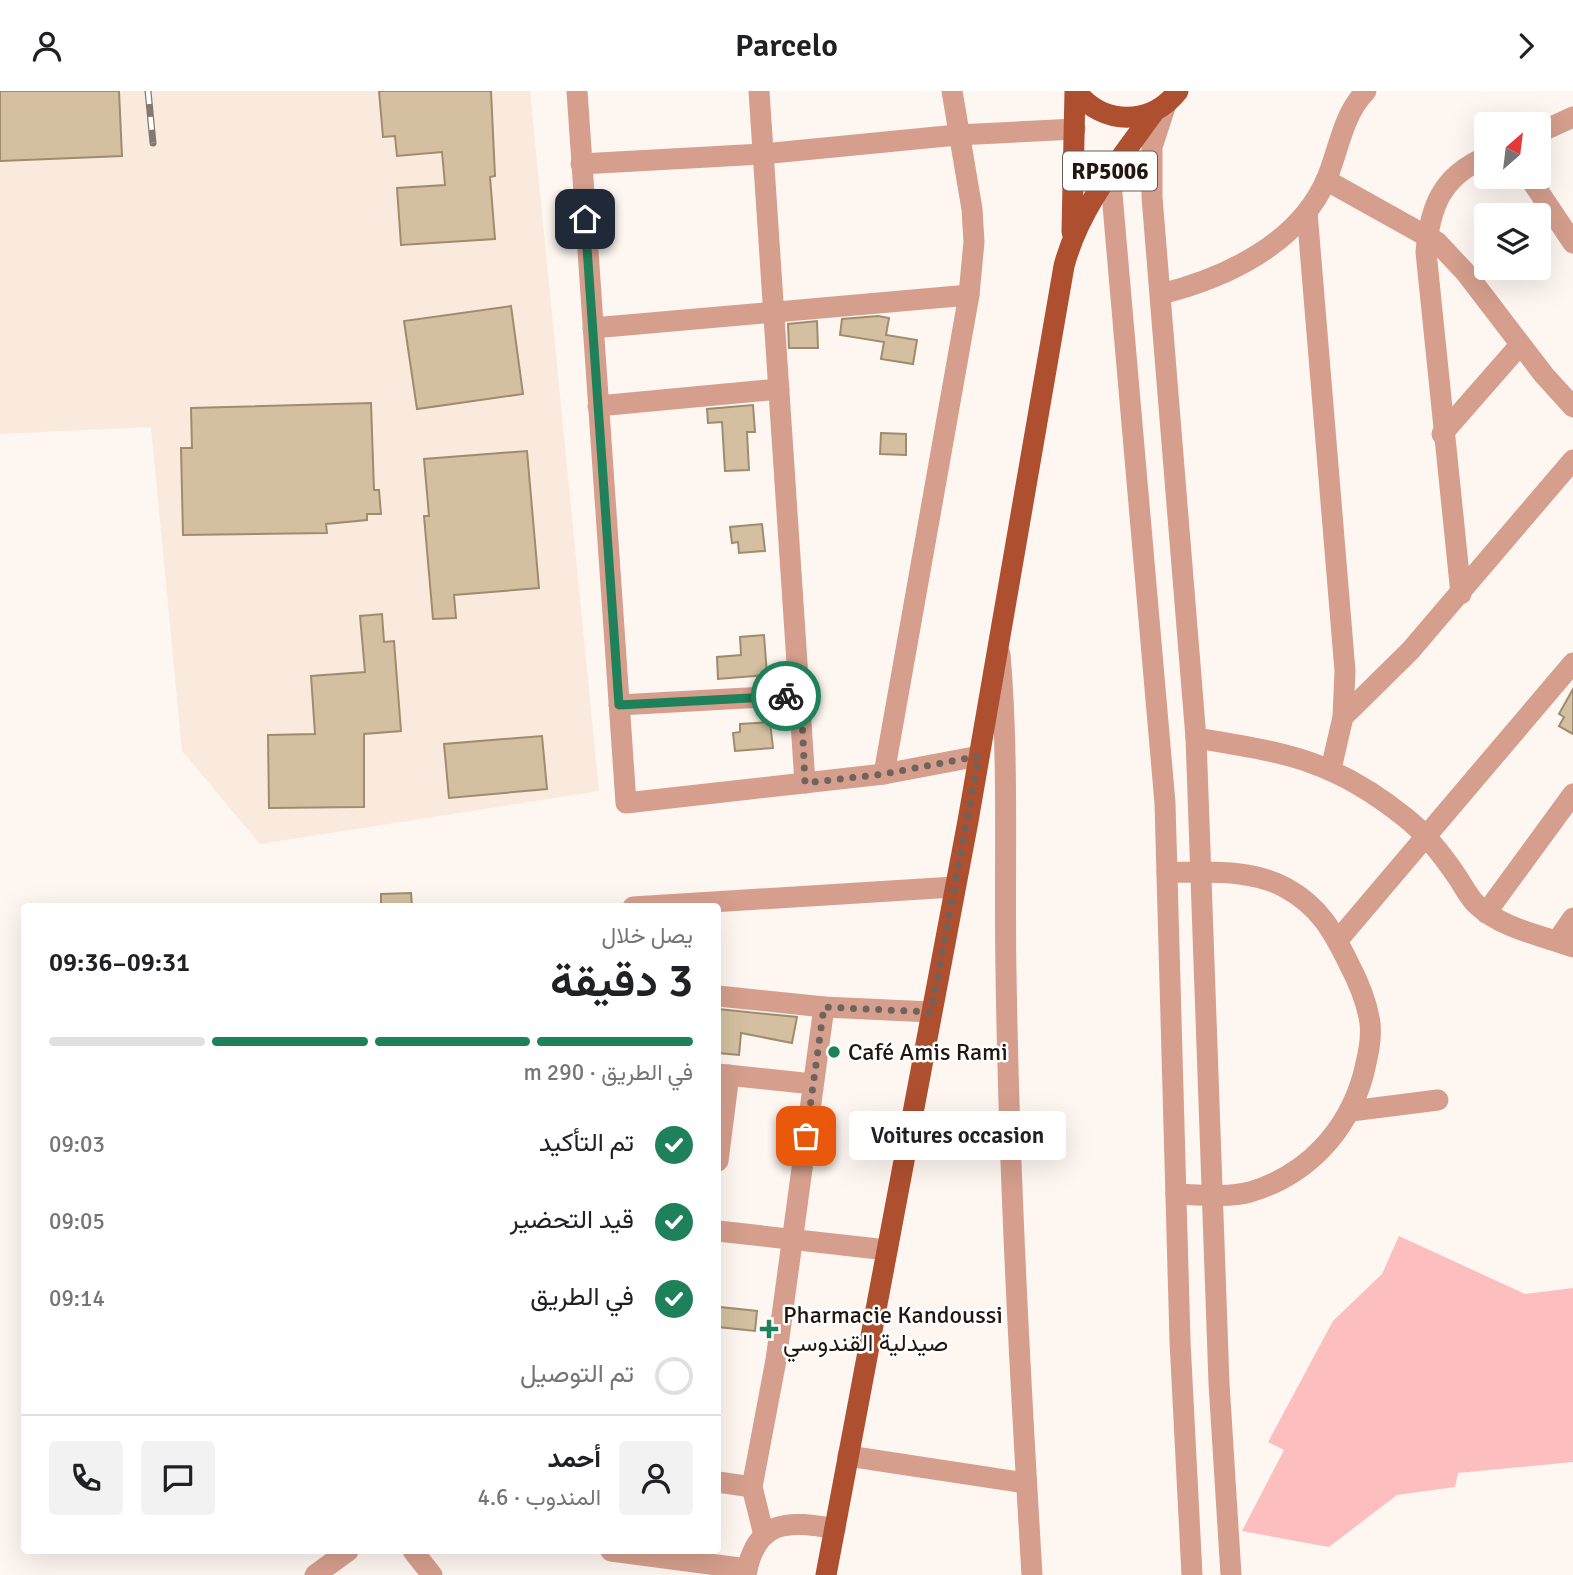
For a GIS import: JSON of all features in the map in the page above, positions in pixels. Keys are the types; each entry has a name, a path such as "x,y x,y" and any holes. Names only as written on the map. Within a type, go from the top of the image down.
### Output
{"main road":[{"name":"RP5006","path":"1076,91 1091,106 1111,116 1133,118 1166,102"},
{"name":"RP5006","path":"826,1575 979,756 1058,301 1072,235 1076,91"},
{"name":"RP5006","path":"1072,235 1110,171 1166,102"}],"street":[{"path":"577,91 626,803 884,774 979,756"},
{"path":"759,91 805,783"},
{"path":"884,774 969,295 974,242 972,209 957,135 952,91"},
{"path":"1161,294 1198,285 1241,265 1281,237 1307,212 1326,180 1349,115 1366,91"},
{"path":"1166,102 1152,147 1151,165 1196,739 1219,1383 1231,1575"},
{"path":"1551,127 1573,117"},
{"path":"581,164 762,154 957,135 1075,129"},
{"path":"1461,594 1427,277 1428,235 1438,200 1451,179 1474,165"},
{"path":"1110,171 1157,689 1167,871 1176,1194 1192,1575"},
{"path":"1326,180 1428,235 1451,255 1520,345 1573,407"},
{"path":"1537,189 1573,243"},
{"path":"1307,212 1345,671 1343,717 1331,769"},
{"path":"593,328 969,295"},
{"path":"1442,434 1520,345"},
{"path":"598,406 779,389"},
{"path":"1343,717 1410,651 1573,460"},
{"path":"999,637 1005,708 1006,971 1016,1288 1032,1575"},
{"path":"1338,940 1425,837 1570,674"},
{"path":"619,705 801,695"},
{"path":"1196,739 1284,753 1331,769 1371,791 1408,819 1425,837 1486,913 1522,930 1565,944 1573,918"},
{"path":"1486,913 1573,794"},
{"path":"1167,871 1248,875 1285,887 1315,907 1338,940 1360,986 1370,1025 1366,1064 1351,1111 1326,1146 1289,1174 1247,1193 1176,1194"},
{"path":"697,903 954,887"},
{"path":"721,996 824,1007 931,1012"},
{"path":"764,1535 752,1487 776,1360 824,1007"},
{"path":"721,1109 723,1075 813,1084"},
{"path":"1351,1111 1438,1100"},
{"path":"721,1231 887,1250"},
{"path":"848,1457 1026,1483"},
{"path":"721,1482 752,1487"},
{"path":"630,1554 747,1572 764,1535 777,1526 794,1523 835,1529"},
{"path":"315,1575 344,1554"},
{"path":"416,1554 432,1575"}],"shaded area":[{"path":"0,91 530,91 599,791 260,844 182,751 151,427 0,434"},
{"path":"1399,1236 1525,1294 1573,1288 1573,1462 1458,1473 1455,1487 1397,1495 1329,1547 1242,1531 1284,1450 1268,1442 1333,1321 1382,1274"}],"building":[{"path":"0,91 119,91 122,156 0,161"},
{"path":"379,91 491,91 495,176 490,177 495,239 401,245 397,188 445,185 442,152 397,156 395,136 383,137"},
{"path":"511,306 523,394 417,409 404,321"},
{"path":"878,316 889,318 886,335 917,340 913,364 881,359 884,342 840,335 842,319"},
{"path":"817,321 818,348 789,348 788,324"},
{"path":"371,403 374,490 379,490 381,514 367,514 367,520 326,524 327,533 183,535 181,448 192,448 191,408"},
{"path":"753,405 755,432 747,432 749,470 725,471 722,422 708,423 707,409"},
{"path":"881,433 906,434 906,455 880,454"},
{"path":"527,451 539,588 454,595 456,618 433,619 424,516 429,516 424,459"},
{"path":"762,524 765,551 739,553 738,542 732,543 730,527"},
{"path":"382,614 384,642 394,641 401,731 364,734 364,807 269,808 268,735 315,734 311,676 365,672 360,616"},
{"path":"764,635 767,675 718,679 717,657 741,655 740,637"},
{"path":"1573,689 1573,734 1559,726 1564,717 1559,714"},
{"path":"770,722 773,748 735,751 733,733 740,732 740,724"},
{"path":"542,736 547,789 449,798 444,744"},
{"path":"411,893 412,903 381,903 381,894"},
{"path":"721,1009 797,1017 792,1043 741,1033 739,1055 721,1053"},
{"path":"721,1307 757,1311 755,1331 721,1327"}],"railway":[{"path":"148,91 153,143"}],"way so far":[{"path":"786,696 801,695 805,783 884,774 979,756 931,1012 824,1007 806,1136"}],"place":[{"name":"Café Amis Rami","path":"834,1052"},
{"name":"Voitures occasion","path":"806,1136"},
{"name":"Pharmacie Kandoussi صيدلية القندوسي","path":"769,1329"}],"route":[{"path":"585,219 619,705 786,696"}]}
